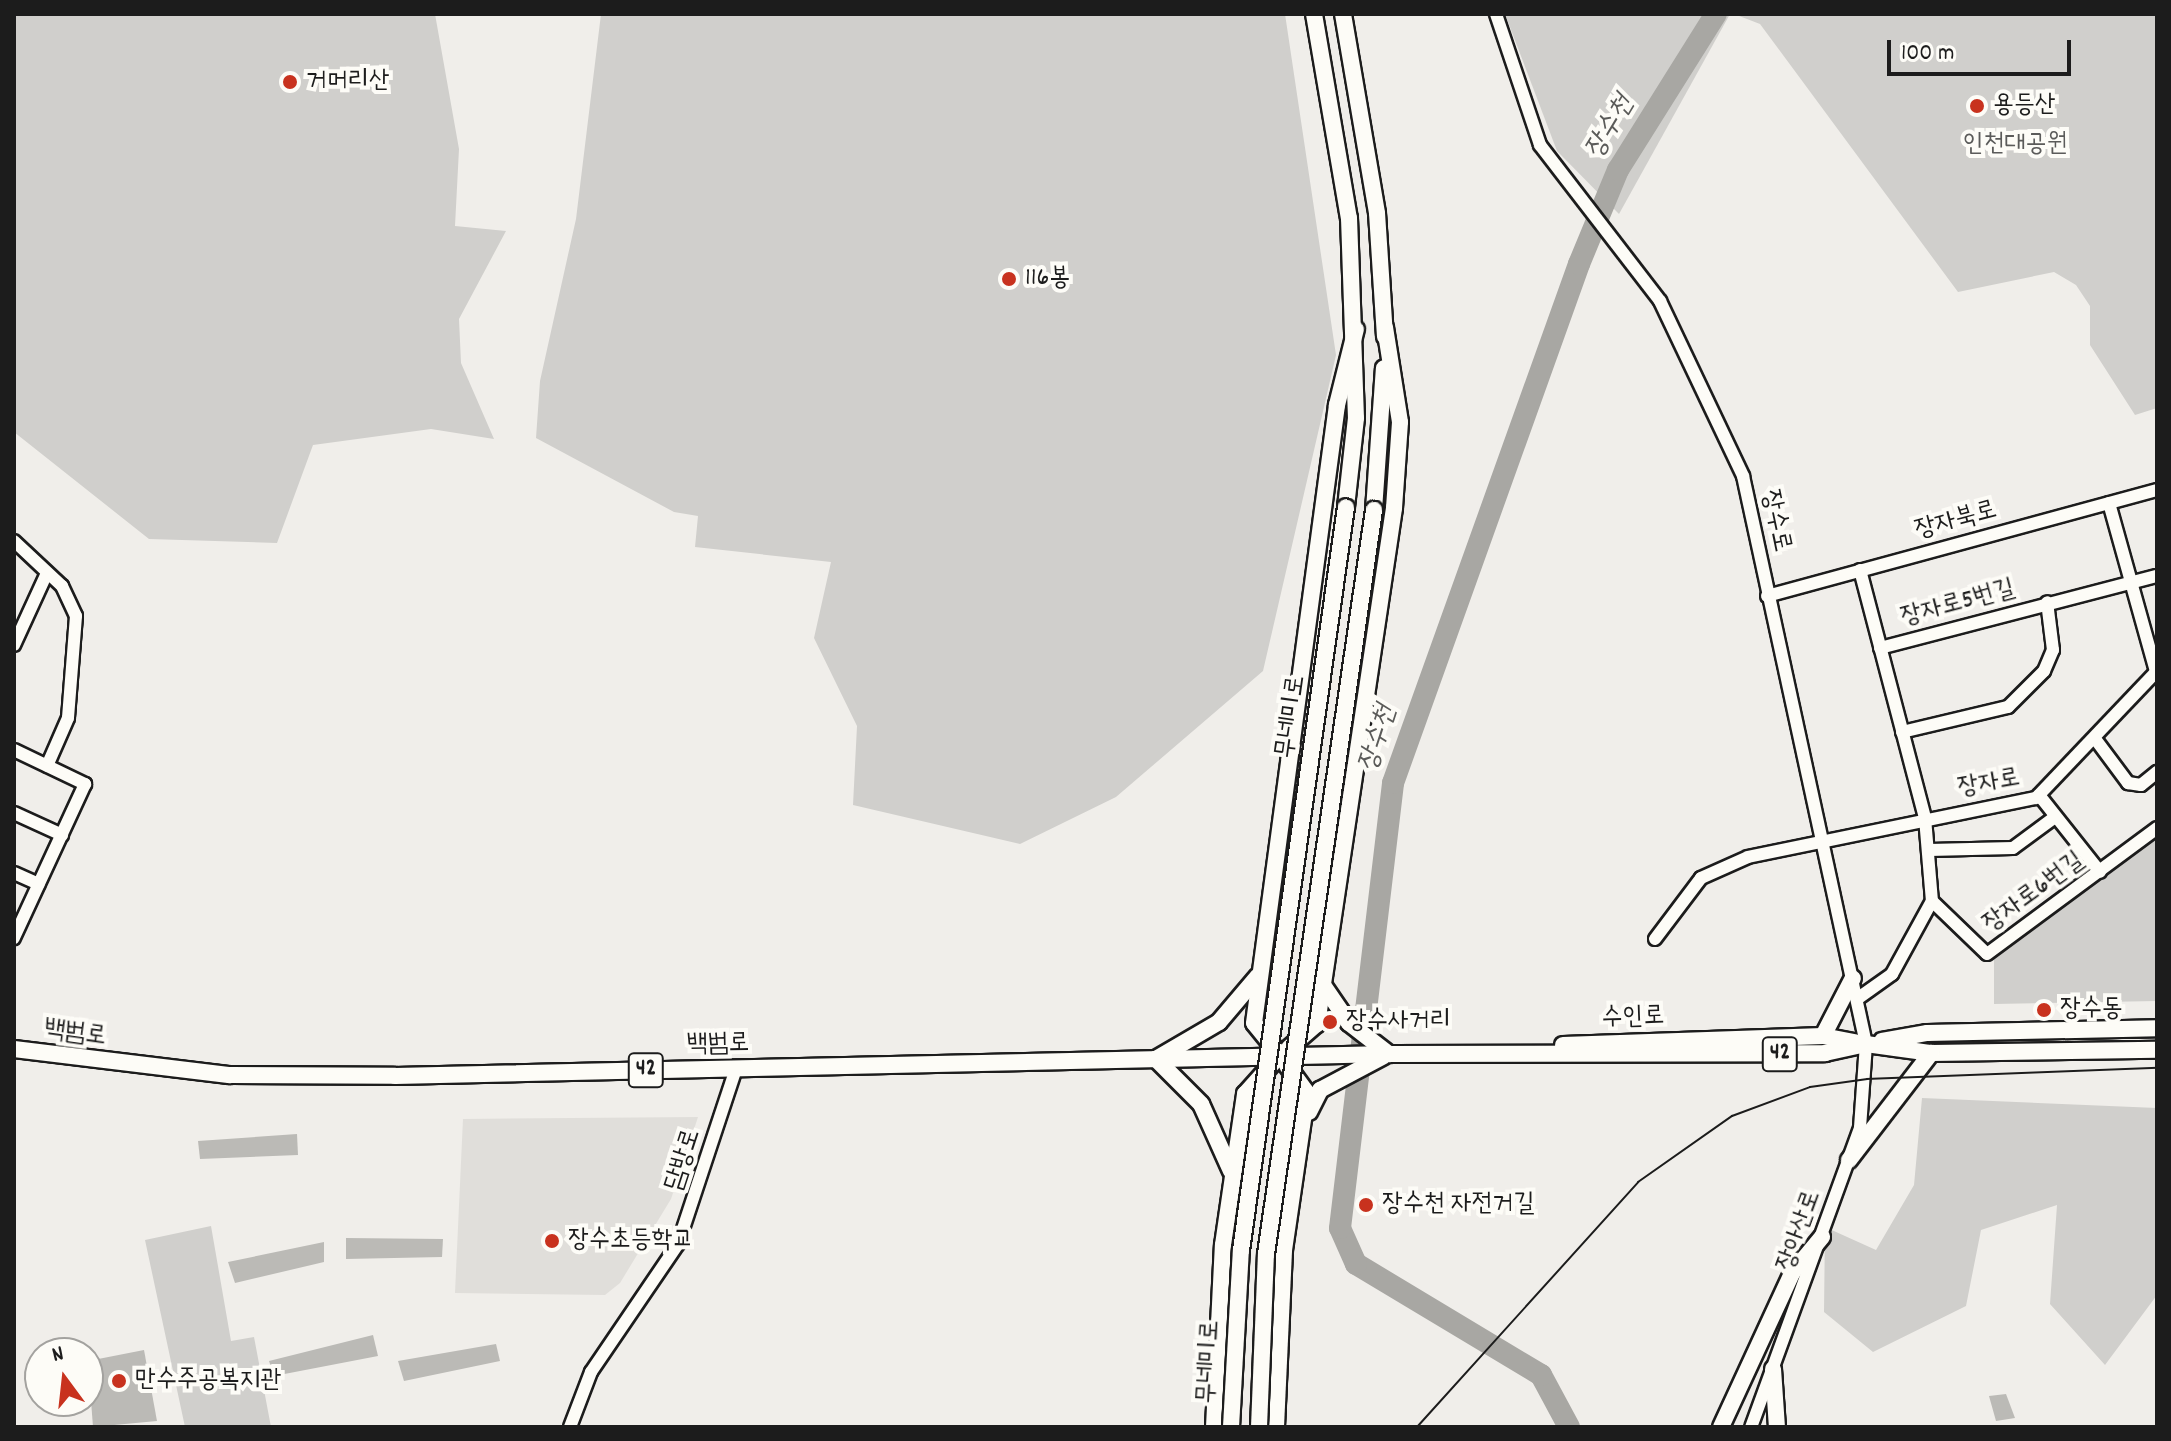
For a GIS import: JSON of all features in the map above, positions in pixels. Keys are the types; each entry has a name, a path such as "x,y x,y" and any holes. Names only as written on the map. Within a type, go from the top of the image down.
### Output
{"main road":[{"name":"무네미로","path":"1231,1427 1241,1250 1346,507 1356,329 1349,218 1314,14"},
{"name":"무네미로","path":"1259,1427 1266,1254 1374,510 1385,327 1375,199 1343,14"},
{"path":"1214,1427 1233,1175 1245,1094 1280,1055 1317,1024 1394,508 1400,422 1385,327"},
{"path":"1276,1427 1284,1250 1307,1093 1254,1023 1337,405 1356,329"},
{"path":"1233,1175 1201,1104 1156,1059 1219,1022 1262,971"},
{"path":"1823,1036 1853,978"},
{"path":"1302,1127 1320,1090 1396,1054 1333,1004 1323,985"},
{"name":"수인로","path":"1280,1055 1810,1053 1927,1033 2157,1028"},
{"name":"수인로","path":"1396,1054 1823,1036 1931,1053 2157,1050"},
{"name":"백범로","path":"14,1049 230,1075 736,1069 1280,1055"},
{"path":"1849,1160 1931,1053"},
{"path":"1721,1427 1792,1273 1822,1237"},
{"path":"1773,1369 1777,1427"}],"street":[{"name":"장수로","path":"1496,14 1540,145 1660,301 1743,476 1866,1044"},
{"name":"장자북로","path":"1767,596 2157,490"},
{"path":"2109,503 2156,671"},
{"path":"14,541 70,597 77,628 68,718 47,766"},
{"name":"장자로5번길","path":"1860,570 1925,818"},
{"path":"14,645 47,573"},
{"name":"장자로5번길","path":"1880,648 2131,580 2157,576"},
{"name":"장자로5번길","path":"1902,732 2008,707 2044,671 2053,650 2047,602"},
{"name":"장자로","path":"1823,836 2039,795 2096,740 2156,671"},
{"path":"2096,740 2128,783 2141,785 2157,772"},
{"path":"14,750 85,784 14,936"},
{"path":"2039,795 2100,872"},
{"path":"14,813 62,835"},
{"path":"1929,850 2013,848 2055,817"},
{"path":"1857,999 1892,974 1932,901 1925,818"},
{"name":"장자로6번길","path":"1932,901 1987,954 2157,828"},
{"path":"1655,939 1701,878 1823,836"},
{"path":"14,873 39,884"},
{"name":"장아산로","path":"1751,1427 1849,1160 1866,1103 1866,1044"},
{"name":"담방로","path":"570,1427 591,1372 678,1244 736,1069"}],"shaded area":[{"name":"장수초등학교","path":"698,1117 671,1199 620,1283 605,1295 455,1293 463,1119"}],"green space":[{"path":"14,14 435,14 459,149 455,226 506,231 459,319 461,363 494,439 431,429 313,445 277,543 149,539 14,432"},
{"path":"601,14 1285,14 1336,355 1263,671 1116,797 1020,844 853,805 857,726 814,638 831,562 695,547 698,516 674,512 536,438 540,381 576,219"},
{"path":"1505,14 1730,14 1619,214 1557,151"},
{"name":"인천대공원","path":"1734,14 2157,14 2157,408 2135,415 2090,345 2090,306 2076,285 2054,272 1958,292 1760,24"},
{"path":"2157,834 2157,1001 1994,1004 1994,959"},
{"path":"1922,1098 2157,1108 2157,1295 2105,1365 2050,1304 2057,1205 1981,1230 1966,1306 1873,1352 1824,1312 1825,1227 1876,1250 1914,1185"},
{"path":"211,1226 231,1341 254,1337 271,1427 185,1427 145,1240"}],"building":[{"path":"297,1134 298,1155 200,1159 198,1141"},
{"path":"346,1238 443,1239 442,1257 346,1259"},
{"path":"324,1242 324,1262 235,1283 228,1262"},
{"path":"373,1335 378,1356 274,1376 269,1361"},
{"path":"496,1344 500,1361 404,1381 398,1361"},
{"name":"만수주공복지관","path":"144,1350 157,1421 93,1427 92,1417 104,1417 104,1358"},
{"path":"2006,1394 2015,1418 1996,1421 1989,1396"}],"waterway":[{"name":"장수천","path":"1569,1427 1541,1375 1356,1264 1340,1228 1393,783 1579,264 1618,170 1716,14"}],"tram line":[{"path":"1417,1427 1638,1182 1732,1116 1810,1087 1867,1079 2157,1068"}],"place":[{"name":"거머리산","path":"290,82"},
{"name":"용등산","path":"1977,106"},
{"name":"116봉","path":"1009,279"},
{"name":"장수동","path":"2044,1010"},
{"name":"장수사거리","path":"1330,1022"},
{"name":"장수천 자전거길","path":"1366,1205"},
{"name":"장수초등학교","path":"552,1241"},
{"name":"만수주공복지관","path":"119,1381"}]}
